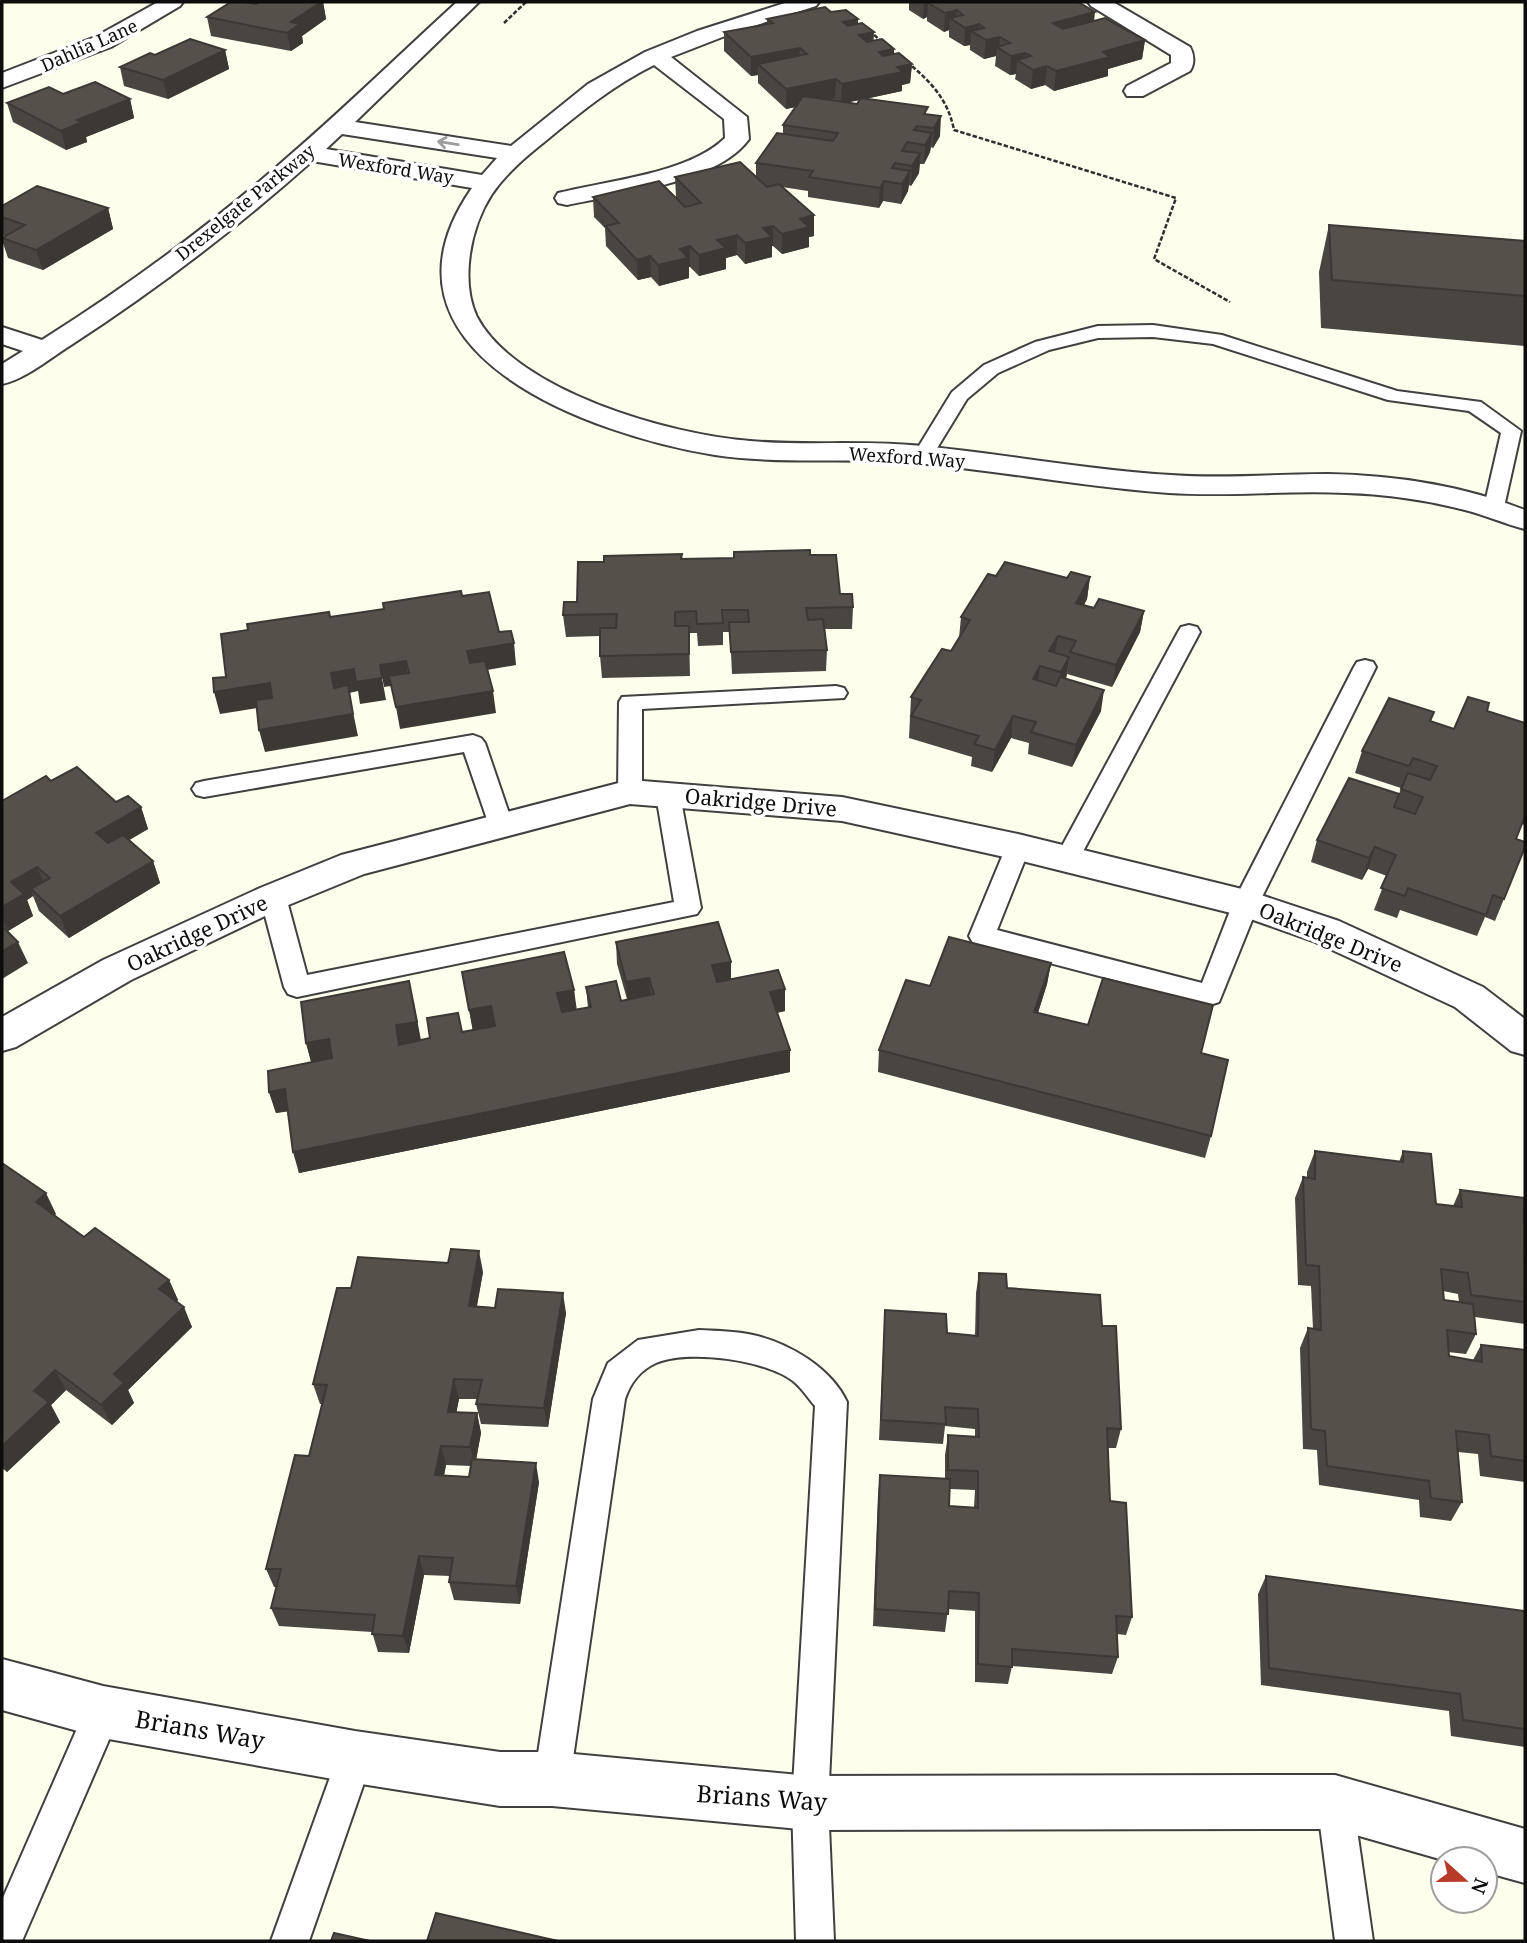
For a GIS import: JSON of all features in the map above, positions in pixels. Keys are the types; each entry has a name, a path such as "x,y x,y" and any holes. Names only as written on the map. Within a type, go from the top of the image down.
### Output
{"street":[{"name":"Dahlia Lane","path":"2,81 103,42 173,2"},
{"name":"Drexelgate Parkway","path":"2,376 45,350 181,256 272,184 469,2"},
{"name":"Wexford Way","path":"809,2 757,18 656,56 603,83 515,154 486,183 461,229 456,260 456,293 466,321 485,347 520,376 563,400 605,417 690,440 745,450 924,454 1035,471 1201,486 1365,485 1494,507 1525,520"},
{"path":"1098,2 1182,52 1182,66 1135,91"},
{"path":"567,198 694,169 722,155 737,139 735,117 656,56"},
{"name":"Wexford Way","path":"336,126 515,154"},
{"name":"Wexford Way","path":"306,153 486,183"},
{"path":"2,335 45,350"},
{"name":"Oakridge Drive","path":"2,1036 117,971 273,897 354,864 630,792 842,809 1018,847 1247,904 1326,931 1469,997 1525,1040"},
{"name":"Brians Way","path":"2,1684 103,1712 355,1757 500,1779 552,1779 810,1803 1335,1801 1525,1856"}],"lane":[{"path":"924,454 958,396 991,369 1042,346 1098,332 1153,331 1215,339 1395,396 1474,406 1511,431 1494,507"},
{"path":"1067,859 1189,632"},
{"path":"1018,847 982,936 1210,995 1247,904 1365,667"},
{"path":"630,792 630,702 835,693"},
{"path":"204,789 473,743 500,825"},
{"path":"273,897 297,988 688,908 668,795"},
{"path":"552,1779 608,1399 619,1373 649,1350 699,1343 753,1348 804,1370 831,1402 810,1803 815,1941"},
{"path":"3,1941 103,1712"},
{"path":"290,1941 355,1757"},
{"path":"1335,1801 1354,1941"}],"path":[{"path":"864,27 884,43"},
{"path":"904,60 935,85 952,112 954,130 1176,198 1154,259 1233,303"}],"building":[{"path":"231,2 321,2 291,22 300,24 287,33 207,17"},
{"path":"1078,2 1095,12 1053,23 1063,29 1105,18 1145,40 1103,52 1110,57 1056,71 1047,66 1033,70 1017,60 1031,56 1025,53 1011,56 997,47 1010,43 1000,37 986,40 971,31 984,28 979,24 965,28 950,18 963,15 957,10 945,13 928,3"},
{"path":"825,7 831,12 846,10 858,19 843,22 848,26 862,23 874,32 859,35 867,42 882,39 894,49 879,52 883,56 899,53 912,64 897,67 903,72 842,84 836,79 786,89 758,64 807,54 800,48 751,57 724,32 773,23 767,19"},
{"path":"190,39 225,50 163,80 120,67 150,53 155,55"},
{"path":"95,82 130,99 77,120 82,122 61,131 7,103 49,87 63,94"},
{"path":"803,96 857,104 861,98 928,107 924,114 941,116 934,128 917,126 914,130 932,133 925,145 907,142 902,151 920,153 912,166 895,163 892,168 910,171 902,184 884,181 880,188 809,177 813,171 756,163 777,133 833,141 838,133 783,125"},
{"path":"740,162 767,187 779,184 814,215 800,219 809,227 782,234 773,226 763,228 772,237 745,243 737,235 717,240 726,248 699,255 690,246 680,249 688,258 658,265 650,256 637,260 605,226 619,223 593,197 659,181 685,207 701,203 675,177"},
{"path":"37,186 108,208 36,250 2,238 25,225 2,217 2,206"},
{"path":"1329,225 1525,241 1525,296 1332,280"},
{"path":"810,550 810,555 836,555 840,594 852,594 853,607 806,608 808,620 823,619 827,650 731,652 729,622 749,622 748,610 722,610 723,623 697,624 696,611 675,612 675,626 689,626 689,654 600,656 600,628 616,628 617,614 563,615 564,602 577,602 578,562 604,562 604,556 682,554 681,559 734,558 734,552"},
{"path":"1005,562 1067,578 1071,572 1090,577 1076,603 1094,608 1099,599 1144,611 1116,665 1070,652 1076,641 1058,636 1049,651 1069,657 1061,672 1040,666 1033,679 1056,686 1060,677 1104,690 1076,745 1031,732 1036,722 1013,716 995,750 974,744 979,736 911,716 921,700 911,697 942,649 951,651 970,620 961,617 988,574 996,576"},
{"path":"461,591 462,596 489,592 499,632 511,631 514,643 467,651 470,663 485,661 493,691 396,707 389,676 409,673 406,661 380,665 382,678 356,682 354,669 331,673 334,688 348,685 353,714 259,730 256,700 272,698 270,683 214,692 213,678 226,677 221,634 248,630 247,624 329,612 330,617 384,609 383,603"},
{"path":"1468,697 1489,703 1487,711 1525,723 1525,816 1516,839 1525,842 1525,847 1504,899 1493,895 1486,915 1408,888 1405,896 1381,888 1396,855 1375,847 1369,858 1317,840 1349,778 1399,794 1394,807 1415,814 1423,797 1401,789 1408,773 1430,780 1437,766 1413,758 1409,766 1362,751 1389,698 1434,712 1430,721 1454,729"},
{"path":"77,767 116,802 128,796 141,807 96,833 108,843 123,835 153,861 60,916 31,889 50,878 37,867 11,882 24,894 2,907 2,801 46,776 51,781"},
{"path":"718,922 731,962 712,965 717,982 778,970 785,989 770,992 790,1050 293,1152 285,1089 269,1092 268,1071 332,1058 329,1039 306,1043 301,1002 409,981 417,1022 396,1025 399,1045 430,1038 427,1018 458,1013 462,1032 495,1026 491,1006 469,1010 462,972 564,952 574,990 557,993 562,1012 591,1007 586,987 616,981 621,1001 654,994 649,978 626,982 616,942"},
{"path":"2,926 18,942 2,951"},
{"path":"949,937 1051,963 1034,1012 1088,1025 1103,978 1213,1005 1201,1053 1228,1060 1211,1136 879,1050 906,980 930,986"},
{"path":"1315,1151 1403,1162 1403,1151 1431,1154 1436,1204 1462,1207 1460,1190 1524,1198 1525,1302 1471,1295 1468,1273 1441,1269 1444,1300 1473,1304 1476,1334 1447,1330 1449,1356 1482,1362 1481,1345 1525,1350 1525,1461 1491,1456 1489,1435 1456,1431 1462,1502 1431,1498 1429,1481 1327,1466 1325,1431 1311,1429 1308,1328 1321,1330 1319,1266 1306,1265 1303,1177 1315,1179"},
{"path":"2,1163 46,1193 36,1202 84,1237 95,1228 169,1280 159,1289 184,1307 114,1374 124,1383 101,1405 55,1370 34,1391 49,1402 2,1446"},
{"path":"451,1249 479,1251 469,1306 495,1308 498,1289 563,1293 544,1408 476,1404 482,1380 454,1379 448,1412 477,1413 470,1447 441,1446 435,1475 469,1477 472,1459 536,1463 516,1586 449,1582 453,1558 419,1556 403,1636 372,1634 375,1615 271,1608 281,1569 266,1569 295,1455 309,1456 327,1385 313,1384 337,1288 351,1288 358,1257 448,1263"},
{"path":"979,1273 1006,1274 1007,1288 1100,1295 1102,1326 1116,1326 1121,1429 1107,1428 1110,1501 1126,1503 1132,1617 1116,1616 1118,1657 1012,1649 1012,1667 978,1664 979,1593 949,1591 948,1614 875,1609 880,1475 950,1479 949,1506 978,1508 978,1471 948,1470 948,1435 979,1437 978,1409 945,1407 946,1424 881,1420 885,1310 946,1314 947,1333 978,1336"},
{"path":"1266,1576 1525,1611 1525,1729 1463,1720 1460,1694 1269,1668"},
{"path":"436,1913 558,1941 427,1941"},
{"path":"334,1933 370,1941 331,1941"}]}
